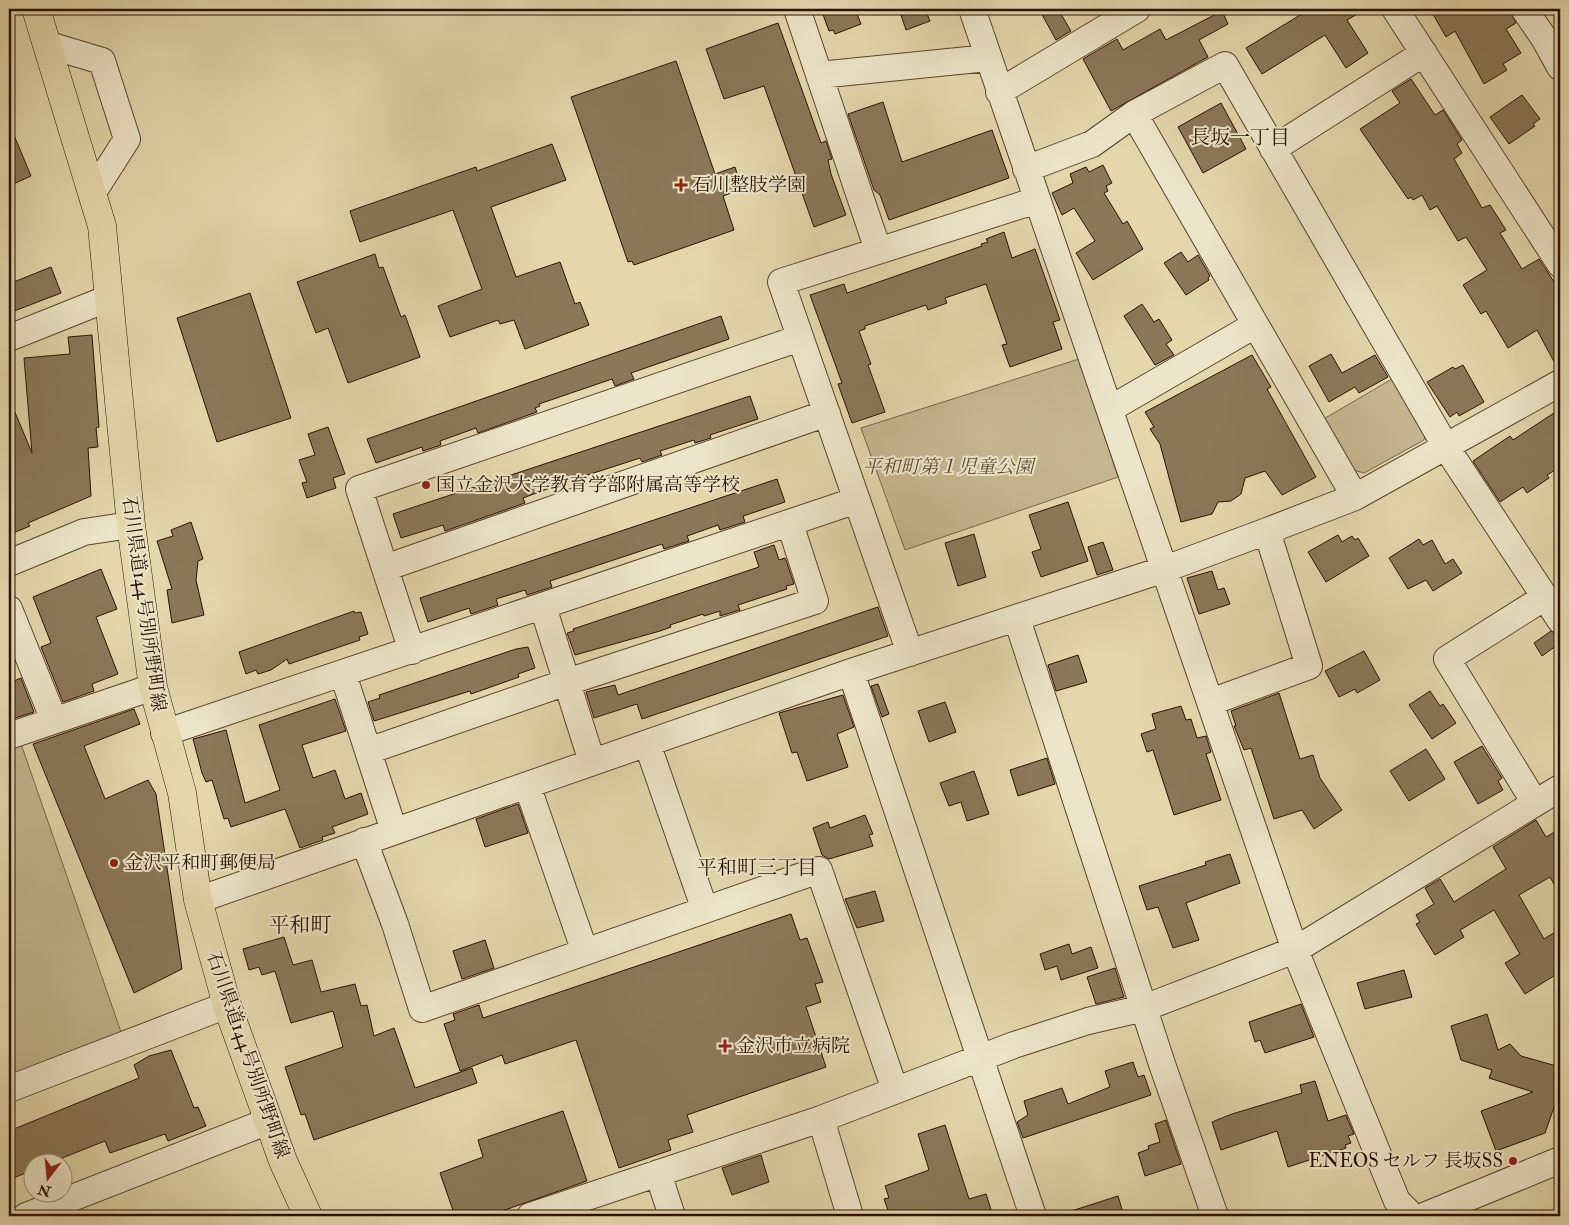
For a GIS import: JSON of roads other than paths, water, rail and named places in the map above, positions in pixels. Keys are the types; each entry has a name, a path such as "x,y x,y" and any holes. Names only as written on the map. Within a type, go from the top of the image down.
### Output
{"main road":[{"name":"石川県道144号別所野町線","path":"36,9 49,46 102,226 131,525 153,687 182,794 198,900 226,1004 283,1161 308,1216"}],"street":[{"path":"797,9 878,250"},
{"path":"972,9 1295,950 1397,1201 1412,1216"},
{"path":"999,92 1137,9"},
{"path":"1395,9 1560,264"},
{"path":"1524,9 1552,32 1560,67"},
{"path":"49,46 102,61 127,140 92,194"},
{"path":"1273,149 1424,53"},
{"path":"819,75 988,58"},
{"path":"1026,168 1092,144 1134,114 1225,65 1446,447 1560,620"},
{"path":"1134,114 1355,497"},
{"path":"910,653 781,282 1037,200"},
{"path":"9,338 108,298"},
{"path":"1110,409 1256,326"},
{"path":"412,651 359,489 800,338"},
{"path":"198,900 851,672 1165,569 1267,531 1355,497 1560,383"},
{"path":"385,568 827,412"},
{"path":"164,733 858,500"},
{"path":"368,751 566,682 815,602 790,524"},
{"path":"9,563 84,532 131,525"},
{"path":"1211,702 1309,666 1267,531"},
{"path":"1535,803 1447,659 1545,597"},
{"path":"543,607 592,762"},
{"path":"9,609 17,652 54,720"},
{"path":"1017,619 1144,1008 1215,1216"},
{"path":"851,672 982,1058 1033,1216"},
{"path":"343,674 394,831"},
{"path":"9,736 153,687"},
{"path":"646,743 705,910"},
{"path":"527,785 585,952"},
{"path":"530,1216 821,1119 982,1058 1088,1021 1144,1008 1295,950 1560,788"},
{"path":"364,841 395,924 422,1009 819,870 895,1090"},
{"path":"9,1089 226,1004"},
{"path":"821,1119 850,1216"},
{"path":"26,1216 268,1121"},
{"path":"1424,1216 1560,1160"},
{"path":"658,1173 672,1216"}],"place":[{"name":"石川整肢学園","path":"681,185"},
{"name":"国立金沢大学教育学部附属高等学校","path":"426,485"},
{"name":"金沢平和町郵便局","path":"114,863"},
{"name":"金沢市立病院","path":"725,1046"},
{"name":"ENEOS セルフ 長坂SS","path":"1513,1161"}],"district":[{"name":"長坂一丁目","path":"1240,137"},
{"name":"平和町三丁目","path":"757,867"},
{"name":"平和町","path":"300,925"}],"park label":[{"name":"平和町第１児童公園","path":"948,467"}]}
